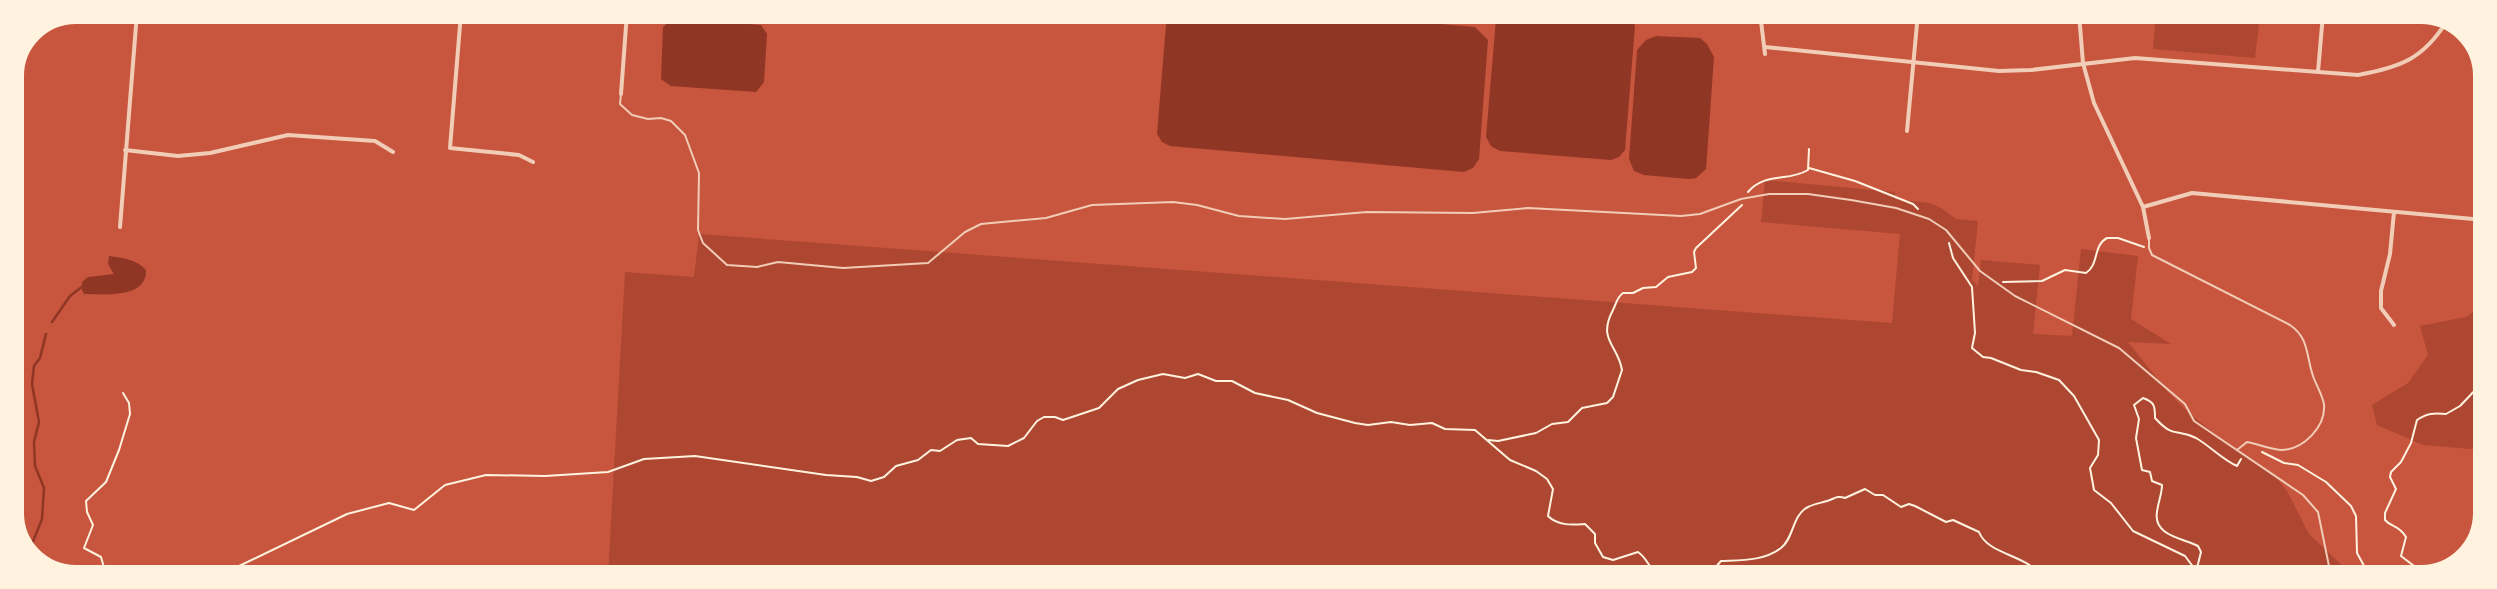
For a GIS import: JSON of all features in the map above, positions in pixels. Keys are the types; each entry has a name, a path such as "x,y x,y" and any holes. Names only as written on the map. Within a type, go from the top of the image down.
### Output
{"street":[{"path":"120,227 136,21"},
{"path":"460,21 450,148 519,155 533,162"},
{"path":"621,94 626,21"},
{"path":"1761,21 1765,54"},
{"path":"1908,131 1917,21"},
{"path":"2080,21 2083,63 2094,103 2143,207 2149,238"},
{"path":"2318,72 2322,21"},
{"path":"1765,47 1998,71 2031,70 2134,58 2358,76 2383,71 2414,58 2433,42 2443,26"},
{"path":"125,150 178,156 210,153 288,135 375,140 393,152"},
{"path":"2143,207 2192,194 2476,219"},
{"path":"2394,212 2390,254 2381,300 2381,308 2394,325"}],"lane":[{"path":"621,94 620,104 632,115 648,119 661,118 671,121 684,135 699,173 698,230 703,243 727,265 758,267 778,262 843,268 928,263 965,232 982,224 1046,218 1101,205 1173,202 1198,205 1240,216 1285,219 1367,212 1473,213 1528,208 1681,216 1700,214 1742,199 1778,194 1808,194 1896,208 1929,219 1946,230 1980,271 2014,296 2119,348 2185,404 2194,421 2304,494 2318,512 2328,568"},
{"path":"2149,238 2148,248 2152,255 2232,293 2290,325 2304,338 2312,375 2324,404 2322,419 2316,430 2301,444 2291,448 2278,450 2247,442 2237,450"}],"path":[{"path":"1809,149 1809,167"},
{"path":"1809,167 1855,181 1912,204 1929,219"},
{"path":"1488,440 1498,441 1536,433 1552,424 1568,422 1582,408 1607,403 1613,397 1622,373 1620,361 1610,345 1606,332 1608,319 1619,296 1622,293 1632,293 1643,288 1656,287 1668,277 1692,272 1696,268 1694,252 1696,248 1740,209 1751,189 1761,181 1799,174 1809,167"},
{"path":"1946,230 1952,258 1972,287 1975,333 1972,348 1984,357 2021,370 2036,372 2059,380 2074,396 2099,440 2098,455 2090,468 2094,490 2111,503 2133,531 2185,556 2195,568"},
{"path":"1999,285 2004,281 2042,281 2065,270 2086,273 2092,269 2100,244 2107,238 2118,238 2148,248"},
{"path":"236,568 346,514 389,503 414,510 445,485 486,475 545,476 608,472 644,459 695,456 826,475 857,477 871,481 884,477 896,466 918,460 931,450 940,450 957,440 971,438 978,444 1008,446 1024,438 1037,421 1055,417 1063,420 1099,408 1118,389 1138,380 1163,374 1185,378 1198,374 1216,381 1232,381 1255,393 1288,400 1317,413 1355,423 1368,425 1391,422 1410,425 1432,423 1446,429 1476,430 1510,460 1547,478 1553,489 1548,516 1554,521 1569,525 1585,524 1595,534 1595,543 1603,557 1613,560 1638,552 1644,557 1650,568"},
{"path":"2414,568 2414,566 2401,556 2406,536 2400,527 2385,520 2385,513 2396,489 2390,477 2391,472 2401,462 2411,443 2417,420 2424,415 2446,414 2460,406 2476,389"},
{"path":"104,568 101,558 84,548 93,525 87,512 86,501 106,482 119,450 130,414 129,403 123,393"},
{"path":"2198,568 2202,552 2198,546 2173,538 2162,529 2156,514 2162,485 2152,481 2150,472 2142,470 2136,438 2139,419 2134,406 2143,398 2151,401 2155,406 2155,418 2167,431 2196,438 2203,445 2218,451 2227,462 2237,466 2244,454"},
{"path":"2259,451 2284,463 2298,465 2326,482 2351,506 2356,516 2357,553 2365,568"},
{"path":"1715,568 1721,561 1766,557 1780,549 1788,539 1794,523 1807,507 1839,496 1845,498 1865,489 1875,495 1883,495 1901,507 1909,504 1946,522 1953,520 1979,532 1982,540 1995,548 2018,557 2031,568"}],"shaded area":[{"path":"670,21 711,21 761,25 767,34 764,82 756,92 671,86 661,79 663,27"},
{"path":"1166,21 1406,21 1475,27 1488,40 1479,159 1473,168 1464,172 1170,146 1162,142 1157,134"},
{"path":"1496,21 1632,21 1635,26 1625,150 1619,157 1611,160 1500,151 1491,146 1486,137"},
{"path":"2155,21 2259,21 2255,58 2153,49"},
{"path":"1656,36 1700,38 1707,44 1714,57 1706,169 1696,178 1644,175 1634,171 1629,159 1637,50 1646,40"},
{"path":"1765,180 1895,192 1895,199 1929,203 1941,208 1956,219 1978,221 1972,280 1978,286 1981,260 2040,265 2033,334 2072,336 2081,249 2138,256 2131,319 2171,344 2128,342 2167,391 2189,413 2226,443 2275,476 2287,491 2309,534 2345,568 608,568 625,272 694,277 699,234 1892,323 1900,234 1761,222"},
{"path":"109,256 129,260 142,266 146,270 140,286 123,293 84,294 82,282 88,277 114,274 108,264"},
{"path":"2476,311 2476,449 2423,445 2377,425 2372,405 2408,383 2428,355 2420,326 2466,317"}],"waterway":[{"path":"52,322 70,296 83,286"},
{"path":"32,544 42,519 44,488 35,466 34,442 39,422 32,384 34,366 40,358 46,334"}]}
